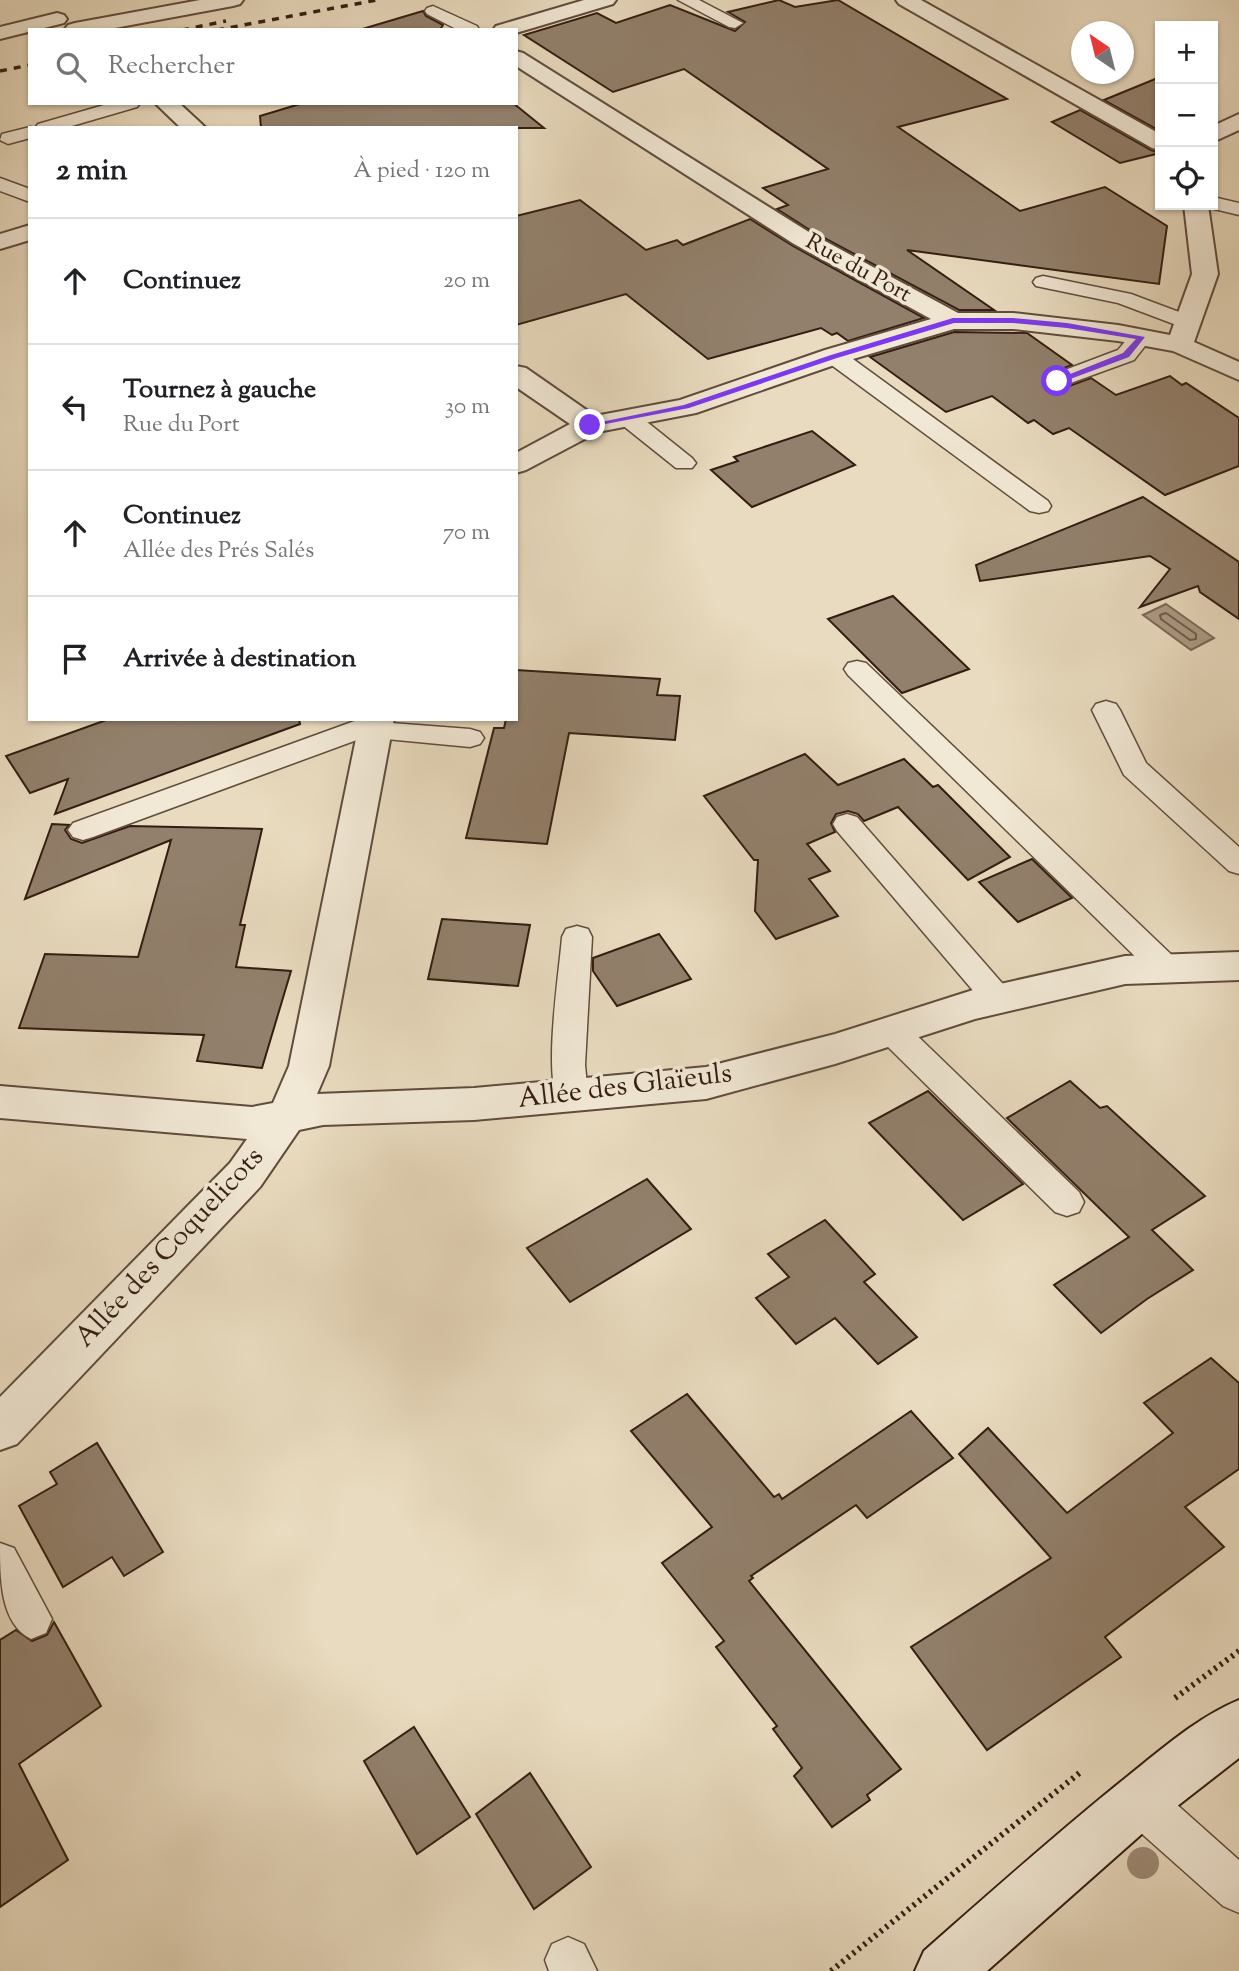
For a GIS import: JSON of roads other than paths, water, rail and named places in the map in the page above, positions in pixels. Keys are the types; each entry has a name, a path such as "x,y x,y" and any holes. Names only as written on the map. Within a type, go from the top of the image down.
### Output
{"street":[{"path":"50,28 233,0"},
{"path":"510,28 606,0"},
{"path":"906,0 1155,140"},
{"path":"40,7 70,26"},
{"path":"0,33 28,30"},
{"name":"Rue du Port","path":"518,58 803,239 953,321 1054,324 1141,337 1184,334 1239,372"},
{"path":"170,106 193,126"},
{"path":"1218,132 1239,121"},
{"path":"1184,334 1205,274 1197,210"},
{"path":"0,242 28,233"},
{"path":"518,463 590,425 686,407 834,356 953,321"},
{"path":"518,375 590,425"},
{"name":"Allée des Coquelicots","path":"0,1429 245,1175 288,1114 309,1066 376,724"},
{"name":"Allée des Glaïeuls","path":"0,1102 253,1123 323,1109 474,1104 706,1083 999,999 1125,970 1239,965"},
{"path":"952,1968 1139,1801 1192,1758 1239,1726"}],"lane":[{"path":"687,0 735,23"},
{"path":"433,10 467,28"},
{"path":"51,126 124,105"},
{"path":"8,138 28,133"},
{"path":"0,184 28,195"},
{"path":"1218,204 1239,209"},
{"path":"1044,282 1124,298 1184,334"},
{"path":"1057,381 1126,355 1141,337"},
{"path":"834,356 1039,506"},
{"path":"629,419 684,463"},
{"path":"857,669 1166,968"},
{"path":"1106,710 1134,768 1239,864"},
{"path":"83,830 376,724 470,738"},
{"path":"847,824 999,999"},
{"path":"571,1095 569,1065 577,937"},
{"path":"892,1031 1067,1202"},
{"path":"0,1562 31,1619"},
{"path":"1139,1801 1239,1890"}],"water":[{"path":"1166,604 1214,638 1191,650 1143,615"}],"railway":[{"path":"228,28 377,0"},
{"path":"192,28 226,21"},
{"path":"0,71 28,65"}]}
